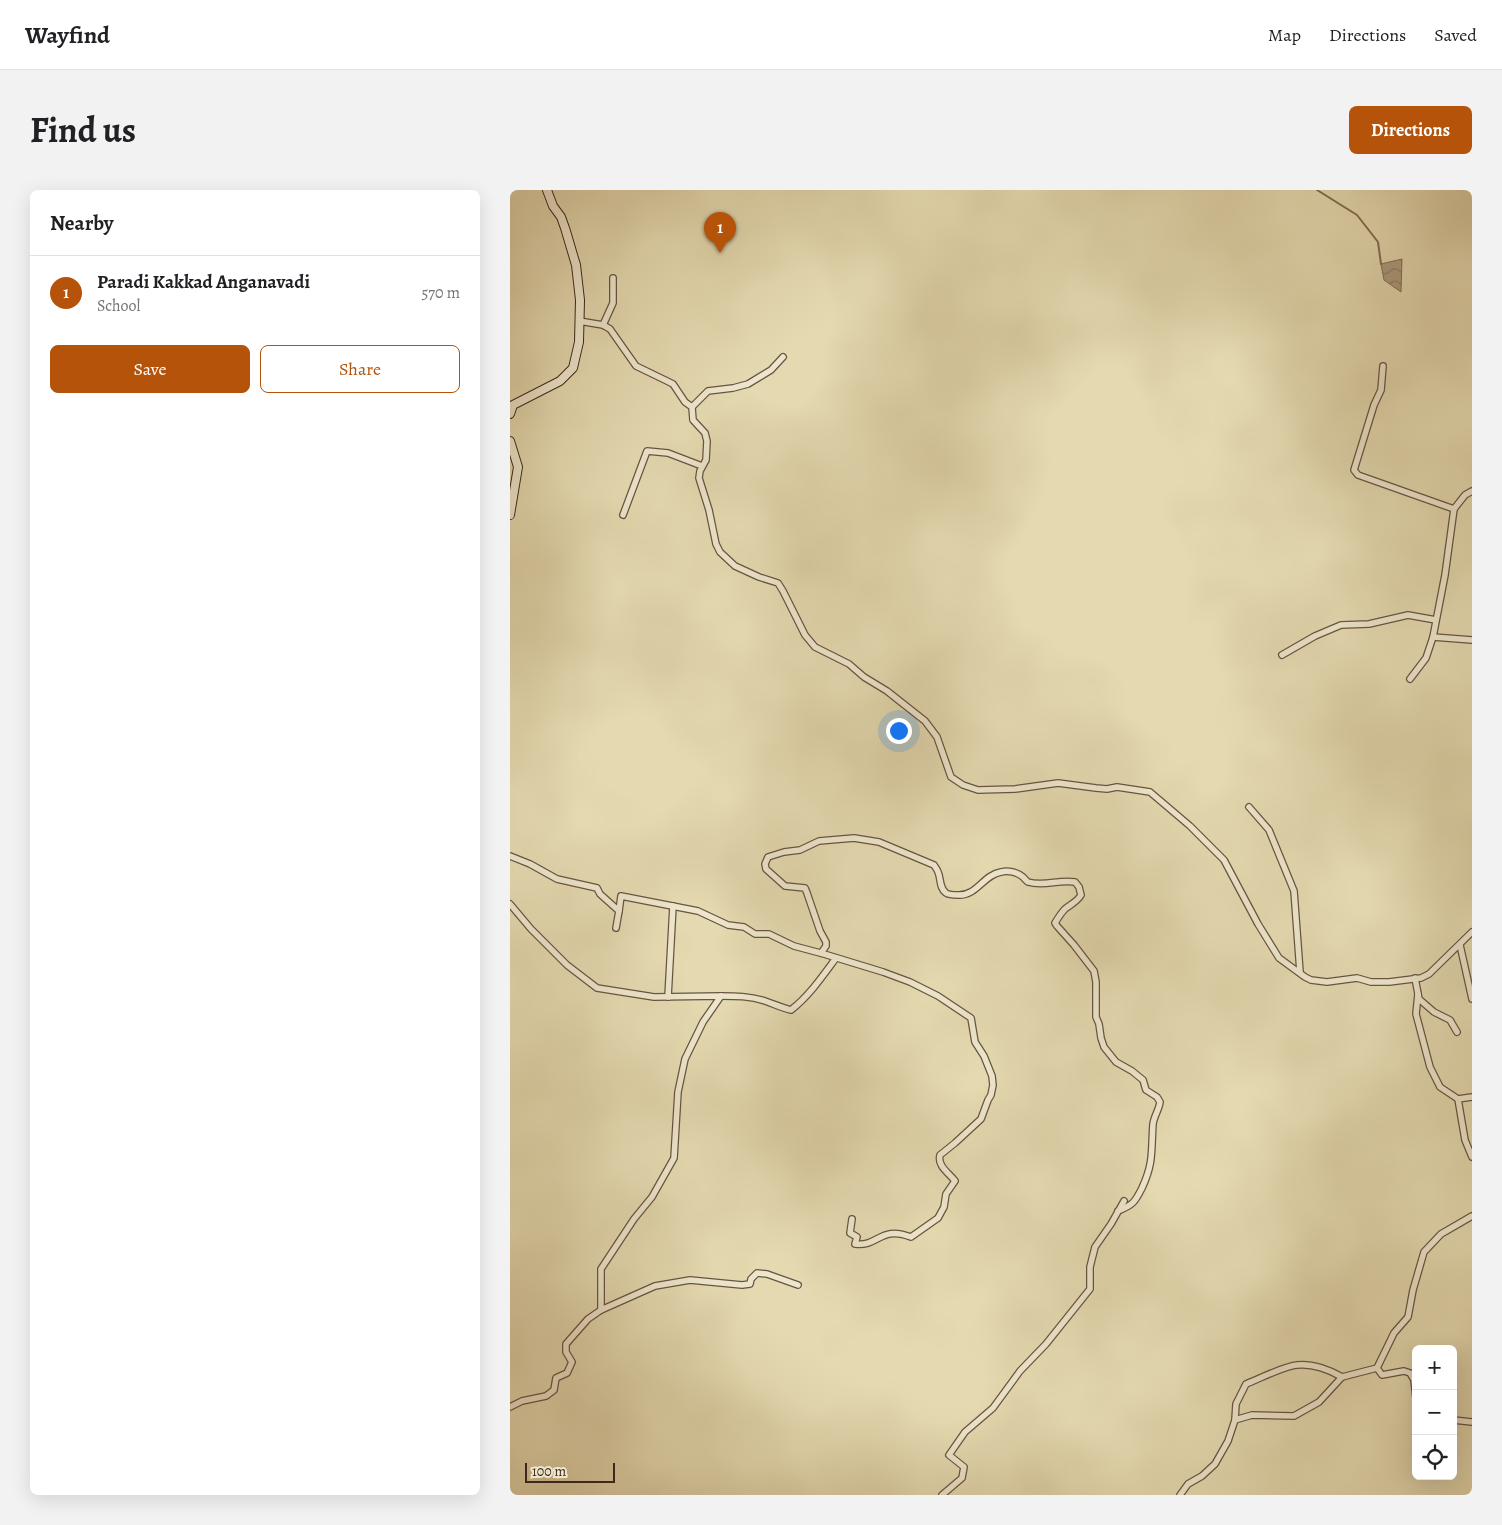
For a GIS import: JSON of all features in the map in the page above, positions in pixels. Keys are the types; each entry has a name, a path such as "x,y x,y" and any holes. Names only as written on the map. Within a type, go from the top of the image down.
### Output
{"main road":[{"path":"510,414 512,405 560,381 573,368 579,342 580,300 576,265 565,228 553,206 548,190"},
{"path":"510,440 518,467 510,515"}],"street":[{"path":"603,325 613,302 613,278"},
{"path":"580,321 603,325 610,329 636,366 667,380 685,402 692,406"},
{"path":"692,406 708,391 748,384 771,370 783,357"},
{"path":"1383,366 1381,390 1374,405 1354,470 1358,475 1454,510"},
{"path":"692,406 693,420 705,433 707,441 706,460 700,471 699,478 716,544 720,552 735,566 778,583 804,635 815,647 849,664 925,721 937,737 951,777 963,786 978,790 1015,789 1058,782 1096,788 1107,789 1117,787 1150,792 1190,826 1224,860 1258,924 1279,958 1311,980 1327,982 1357,978 1371,982 1389,982 1429,974 1472,932"},
{"path":"623,515 648,451 668,454 702,466"},
{"path":"1410,678 1426,658 1433,637 1445,575 1454,510 1465,494 1472,491"},
{"path":"1282,655 1315,636 1342,624 1369,624 1408,615 1436,620"},
{"path":"1433,637 1472,640"},
{"path":"1249,808 1269,830 1294,890 1300,972"},
{"path":"821,953 826,946 826,942 820,931 808,893 805,888 785,886 766,869 765,864 768,858 774,854 800,850 819,841 854,838 879,842 934,865 938,872 941,886 946,893 953,895 971,893 992,875 1008,871 1016,873 1027,882 1048,884 1065,880 1074,882 1079,888 1081,895 1078,901 1066,908 1055,922 1094,971 1096,982 1096,1017 1104,1047 1116,1062 1143,1080 1146,1090 1157,1097 1160,1102 1153,1122 1152,1162 1148,1175 1135,1202 1129,1207 1118,1211"},
{"path":"510,856 530,864 557,879 596,888 619,911"},
{"path":"616,928 622,896 698,911 728,925 744,927 755,934 769,934 794,946 910,982 938,996 971,1018 975,1042 989,1066 993,1085 991,1096 981,1119 940,1154 939,1159 942,1167 955,1181 946,1194 944,1207 938,1218 910,1237 896,1232 882,1235 868,1244 862,1245 855,1244 856,1237 850,1233 852,1218"},
{"path":"510,904 531,929 561,959 597,988 654,997 739,996 764,1001 791,1010 818,983 836,958"},
{"path":"668,997 674,906"},
{"path":"1460,944 1472,999"},
{"path":"1415,978 1420,999 1434,1012 1450,1020 1457,1032"},
{"path":"1418,994 1416,1014 1430,1067 1440,1087 1458,1099 1472,1097"},
{"path":"601,1310 602,1269 634,1220 652,1197 674,1158 678,1092 685,1059 704,1022 721,996"},
{"path":"1458,1099 1465,1140 1472,1157"},
{"path":"942,1495 962,1478 964,1467 949,1455 965,1432 993,1408 1020,1372 1046,1344 1090,1289 1090,1267 1096,1247 1124,1201"},
{"path":"1235,1420 1252,1414 1294,1416 1319,1402 1342,1377 1376,1368 1394,1333 1408,1317 1413,1290 1424,1252 1441,1234 1472,1216"},
{"path":"510,1407 522,1401 546,1396 554,1390 556,1378 567,1373 572,1362 566,1352 566,1344 588,1319 601,1310 655,1286 690,1280 742,1285 750,1284 751,1278 757,1272 798,1285"},
{"path":"1180,1495 1188,1484 1202,1476 1215,1464 1228,1441 1235,1420 1236,1404 1246,1384 1295,1365 1332,1371 1342,1377"},
{"path":"1376,1368 1382,1375 1404,1371 1410,1373 1414,1380 1415,1390"},
{"path":"1457,1420 1472,1422"}],"water":[{"path":"1402,259 1401,292 1384,280 1381,264"}],"waterway":[{"path":"1317,190 1357,215 1378,242 1381,264"}],"place":[{"name":"Paradi Kakkad Anganavadi","path":"720,253"}]}
